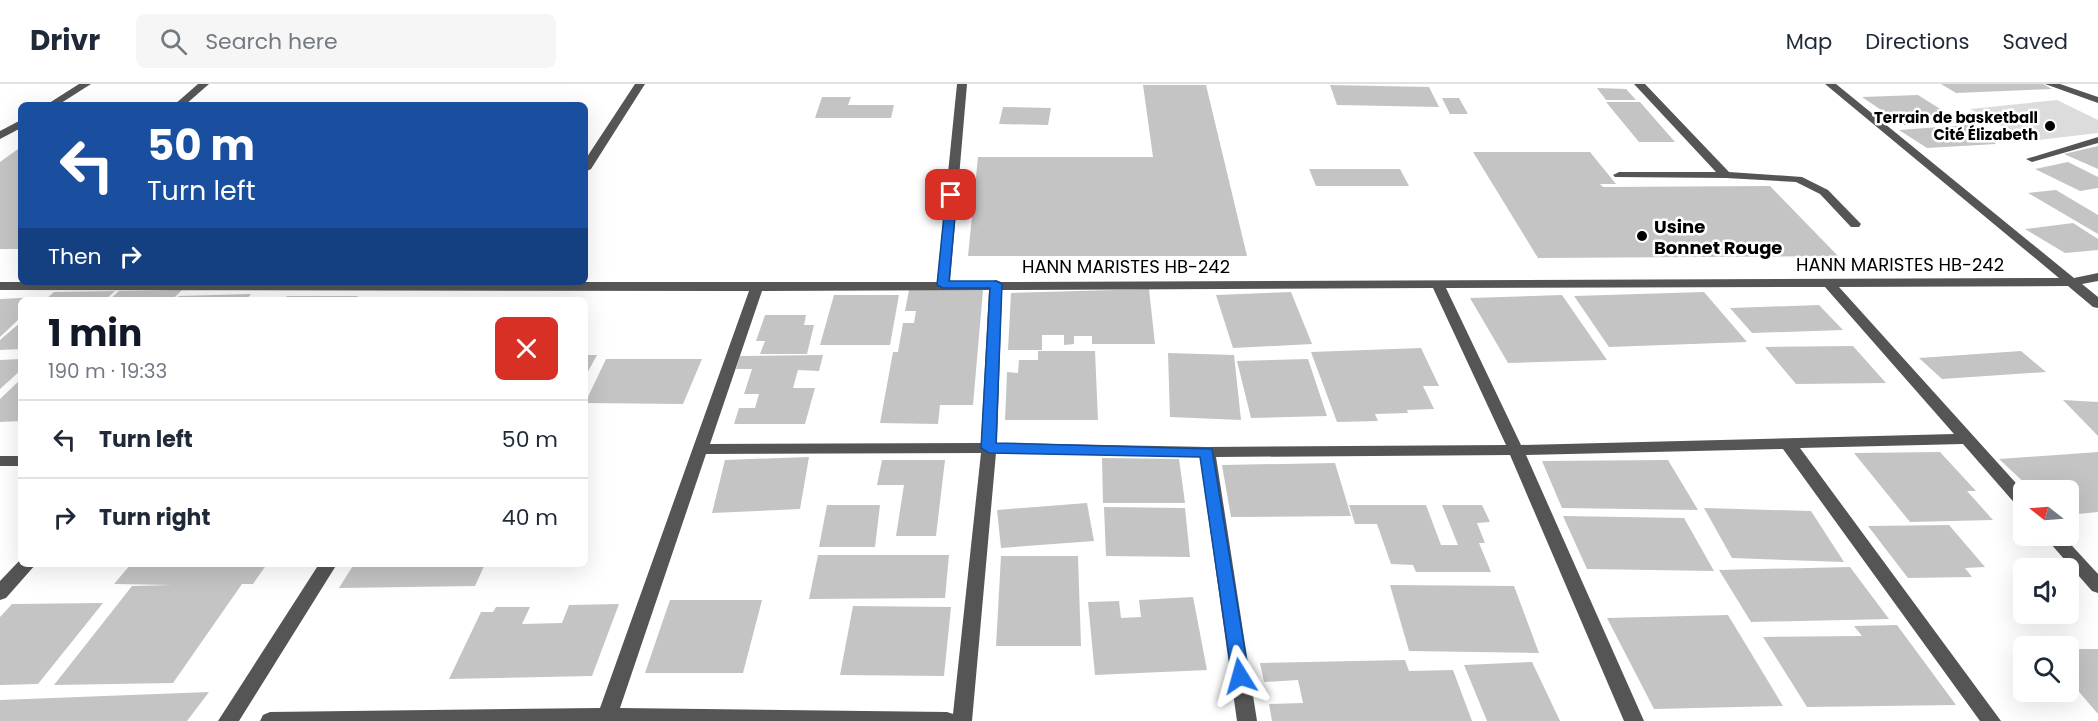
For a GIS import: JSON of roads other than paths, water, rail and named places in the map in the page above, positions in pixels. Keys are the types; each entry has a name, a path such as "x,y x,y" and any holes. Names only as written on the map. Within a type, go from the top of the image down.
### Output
{"street":[{"path":"56,102 86,84"},
{"path":"183,102 204,84"},
{"path":"588,164 640,84"},
{"path":"943,285 962,84"},
{"path":"1639,84 1726,175"},
{"path":"1830,84 2098,304"},
{"path":"1850,99 1852,84"},
{"path":"2050,84 2098,100"},
{"path":"0,136 18,125"},
{"path":"2032,159 2098,140"},
{"path":"1619,175 1786,177 1808,182 1824,192 1855,224"},
{"name":"HANN MARISTES HB-242","path":"0,286 1438,285 2071,282 2098,277"},
{"path":"1828,282 2013,491"},
{"path":"962,721 989,448 996,284"},
{"path":"1438,285 1516,450 1634,721"},
{"path":"270,297 279,286"},
{"path":"606,718 757,286"},
{"path":"700,449 989,448 1207,452 1516,450 1966,439"},
{"path":"1789,445 1991,721"},
{"path":"1207,452 1247,721"},
{"path":"1,462 18,461"},
{"path":"2062,546 2098,586"},
{"path":"0,592 24,567"},
{"path":"228,721 326,567"},
{"path":"270,721 606,718 947,721"}],"place":[{"name":"Terrain de basketball Cité Élizabeth","path":"2050,126"},
{"name":"Usine Bonnet Rouge","path":"1642,236"}]}
